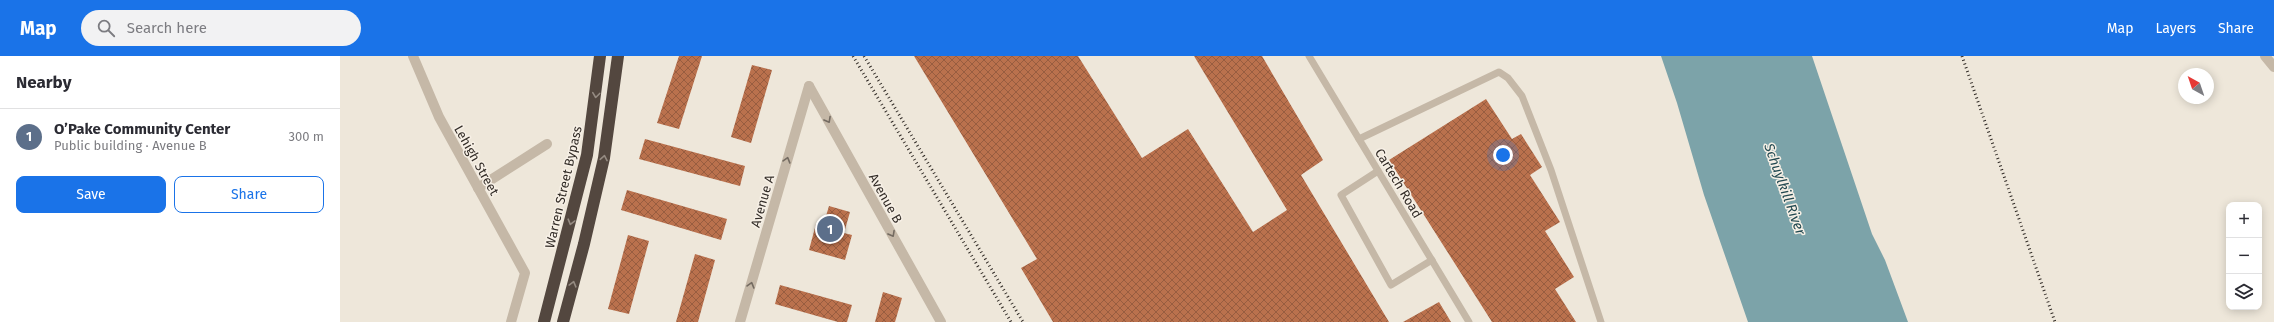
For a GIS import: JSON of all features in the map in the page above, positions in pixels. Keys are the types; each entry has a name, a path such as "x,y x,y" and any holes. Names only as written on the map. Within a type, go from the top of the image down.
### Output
{"highway":[{"name":"Warren Street Bypass","path":"544,322 587,155 600,56"},
{"path":"563,322 604,158 618,56"}],"street":[{"name":"Lehigh Street","path":"413,56 439,117 525,273 511,322"},
{"path":"2265,56 2274,67"},
{"name":"Avenue A","path":"740,322 809,86"},
{"name":"Avenue B","path":"809,86 941,322"},
{"path":"478,188 547,144"}],"lane":[{"name":"Cartech Road","path":"1309,56 1469,322"},
{"path":"1358,138 1499,72 1508,78 1522,96 1551,170 1601,322"},
{"path":"1378,171 1341,195 1391,285 1432,260"}],"water":[{"name":"Schuylkill River","path":"1661,56 1812,56 1872,234 1885,260 1908,322 1748,322 1704,195 1677,103"}],"building":[{"path":"679,56 702,56 679,129 657,123"},
{"path":"914,56 1078,56 1142,158 1188,129 1253,232 1287,210 1194,56 1262,56 1323,160 1301,175 1389,322 1053,322 1021,268 1037,259"},
{"path":"752,65 772,70 751,143 731,137"},
{"path":"1486,99 1512,139 1521,134 1542,167 1530,175 1560,222 1545,231 1574,277 1555,289 1576,322 1492,322 1389,160"},
{"path":"645,139 745,166 740,186 639,159"},
{"path":"627,190 727,219 721,240 621,210"},
{"path":"829,206 850,212 844,233 852,235 845,260 809,250 816,224 823,226"},
{"path":"628,235 649,241 629,314 608,309"},
{"path":"695,254 715,260 698,322 676,322"},
{"path":"780,285 852,305 847,322 838,322 775,304"},
{"path":"883,292 902,298 895,322 875,322"},
{"path":"1439,302 1451,322 1403,322"}],"railway":[{"path":"853,56 1011,322"},
{"path":"864,56 1023,322"},
{"path":"1962,56 2055,322"}],"place":[{"name":"O’Pake Community Center","path":"830,229"}]}
